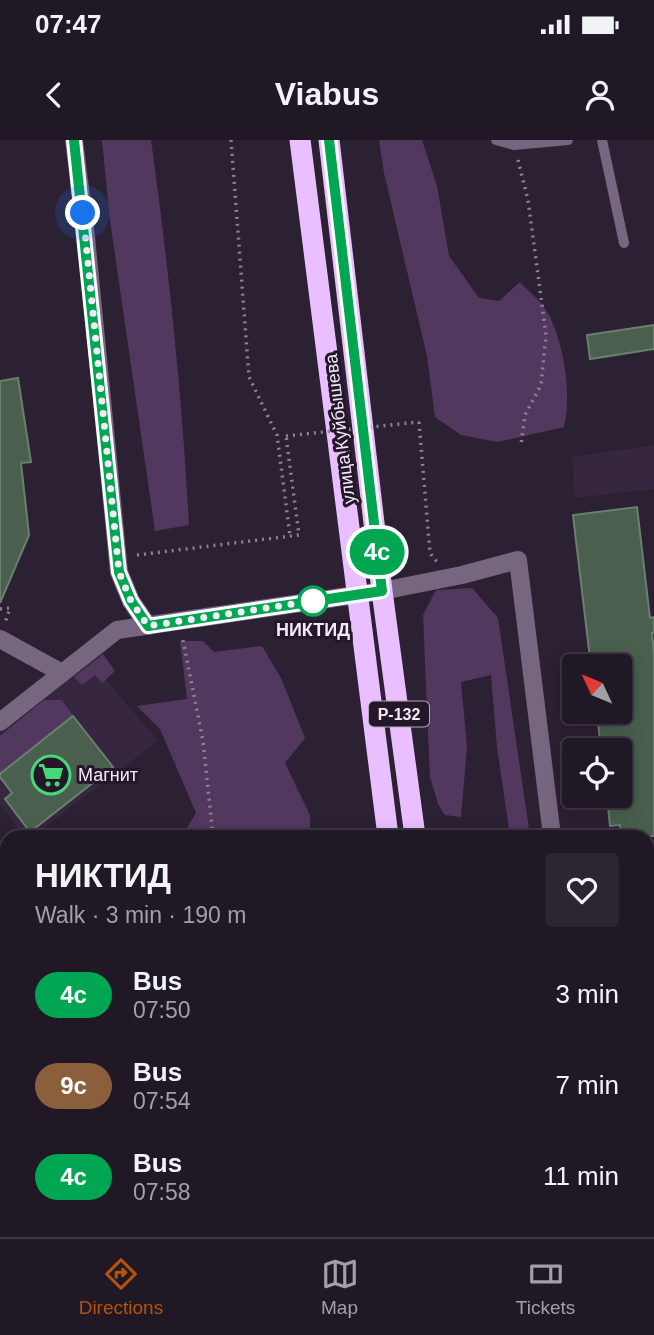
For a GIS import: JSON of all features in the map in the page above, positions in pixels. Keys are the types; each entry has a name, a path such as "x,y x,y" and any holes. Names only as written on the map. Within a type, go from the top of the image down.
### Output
{"highway":[{"name":"улица Куйбышева","path":"300,140 387,830"},
{"name":"улица Куйбышева","path":"329,140 382,591 414,830"}],"street":[{"path":"74,140 119,572 131,601 148,626"},
{"path":"0,722 117,630 382,591 463,575 518,560 551,830"},
{"path":"0,639 62,673"}],"lane":[{"path":"496,140 514,145 568,140"},
{"path":"602,140 624,243"}],"path":[{"path":"231,140 249,377 277,435 290,536"},
{"path":"514,145 528,200 545,335 541,385 525,415 522,445"},
{"path":"117,557 299,535 286,436 419,422 430,553 437,563 453,565 463,575"},
{"path":"0,609 10,608 6,621"},
{"path":"179,621 203,741 212,830"}],"shaded area":[{"path":"102,140 151,140 174,332 189,525 155,531 110,220"},
{"path":"379,140 422,140 437,186 449,256 479,298 499,301 520,282 546,310 558,336 565,367 567,399 564,427 498,442 461,435 435,417 427,356 384,173"},
{"path":"654,445 654,489 574,498 572,457"},
{"path":"472,588 498,618 529,830 509,830 497,747 491,675 461,682 467,747 461,817 445,815 438,804 430,777 423,615 436,590"},
{"path":"180,641 203,641 214,652 262,646 281,678 305,738 285,763 310,815 310,830 186,830 196,813 160,729 137,706 187,699"},
{"path":"103,654 115,671 102,683 95,675 82,685 74,677"},
{"path":"91,662 158,741 41,830 20,830 0,804 0,733"},
{"path":"44,700 62,700 73,716 0,774 0,736"}],"building":[{"path":"654,325 654,349 590,359 587,335"},
{"path":"18,378 31,462 21,463 29,535 0,603 0,381"},
{"path":"637,507 650,618 654,617 654,830 620,830 620,825 610,826 608,808 632,808 632,738 600,738 598,724 632,724 632,654 589,654 573,515"},
{"name":"Магнит","path":"73,716 113,767 33,830 28,830 5,799 12,793 0,774"}],"bus line":[{"name":"4с","path":"74,140 119,572 131,601 148,626 382,591 329,140"}],"place":[{"name":"НИКТИД","path":"313,601"},
{"name":"Магнит","path":"51,775"}],"route":[{"path":"83,213 119,572 131,601 148,626 313,601"}]}
